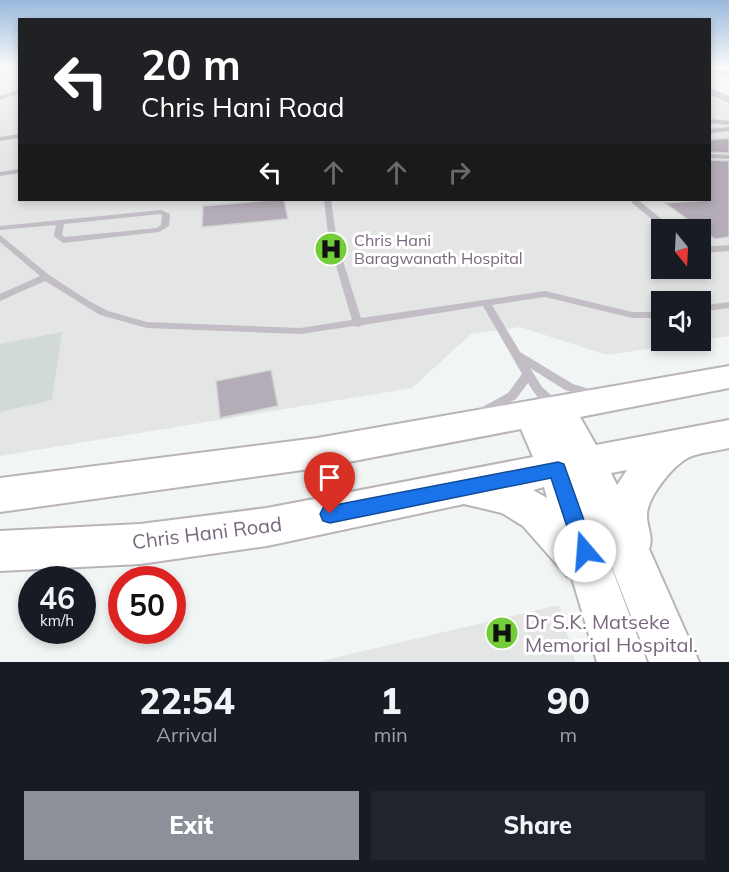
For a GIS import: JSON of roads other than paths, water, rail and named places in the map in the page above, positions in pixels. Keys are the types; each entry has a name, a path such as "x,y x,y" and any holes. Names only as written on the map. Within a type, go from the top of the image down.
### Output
{"main road":[{"path":"0,495 317,453 452,427 542,404 609,399 729,377"},
{"path":"542,404 572,466 634,564 674,662"},
{"name":"Chris Hani Road","path":"0,551 140,544 267,527 729,434"},
{"path":"634,564 627,515 629,503 643,478 682,443"},
{"path":"572,466 592,572 622,662"},
{"path":"455,489 504,494 534,510 547,520 592,572"}],"lane":[{"path":"711,121 729,123"},
{"path":"711,131 729,129"},
{"path":"0,139 18,135"},
{"path":"711,156 729,157"},
{"path":"0,174 18,171"},
{"path":"327,201 333,242 358,324"},
{"path":"636,201 658,219"},
{"path":"0,228 60,221 161,212 166,214 165,226 159,230 63,240 58,236 60,221"},
{"path":"0,238 46,277 104,313 147,325 283,332 358,324 545,294 615,314 651,316"},
{"path":"711,249 729,248"},
{"path":"0,298 46,277"},
{"path":"485,302 529,373 542,404"},
{"path":"711,307 729,305"},
{"path":"517,353 569,387 609,399"},
{"path":"452,427 504,403 519,388 529,373"}],"place":[{"name":"Chris Hani Baragwanath Hospital","path":"331,249"},
{"name":"Dr S.K. Matseke Memorial Hospital.","path":"502,633"}]}
